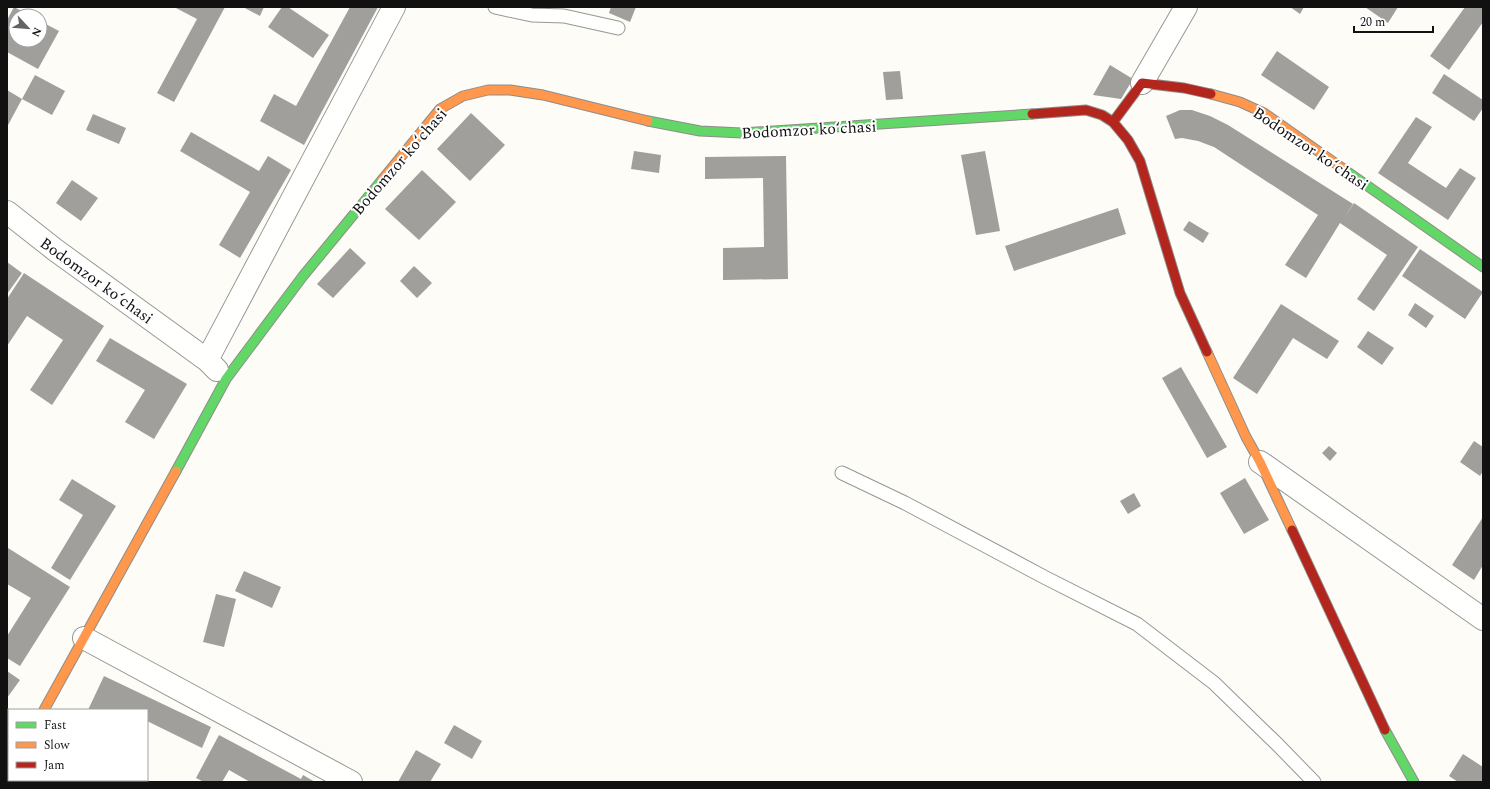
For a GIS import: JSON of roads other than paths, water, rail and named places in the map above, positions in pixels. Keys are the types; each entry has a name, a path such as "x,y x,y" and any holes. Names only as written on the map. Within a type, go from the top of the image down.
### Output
{"street":[{"path":"207,360 394,7"},
{"path":"1186,7 1142,83 1113,122 1128,140 1140,161 1180,293 1246,437 1260,462 1386,731 1414,782"},
{"name":"Bodomzor koʻchasi","path":"1142,83 1184,88 1218,96 1240,102 1264,113 1483,267"},
{"name":"Bodomzor koʻchasi","path":"7,212 54,249 207,360 226,379 257,334 313,262 440,109 463,96 488,90 510,90 543,95 670,126 700,131 742,133 1086,110 1102,115 1113,122"},
{"path":"45,709 226,379"},
{"path":"1260,462 1483,619"},
{"path":"84,638 351,782"}],"lane":[{"path":"495,7 532,15 564,16 618,28"},
{"path":"842,473 904,503 1137,624 1214,683 1314,782"}]}
